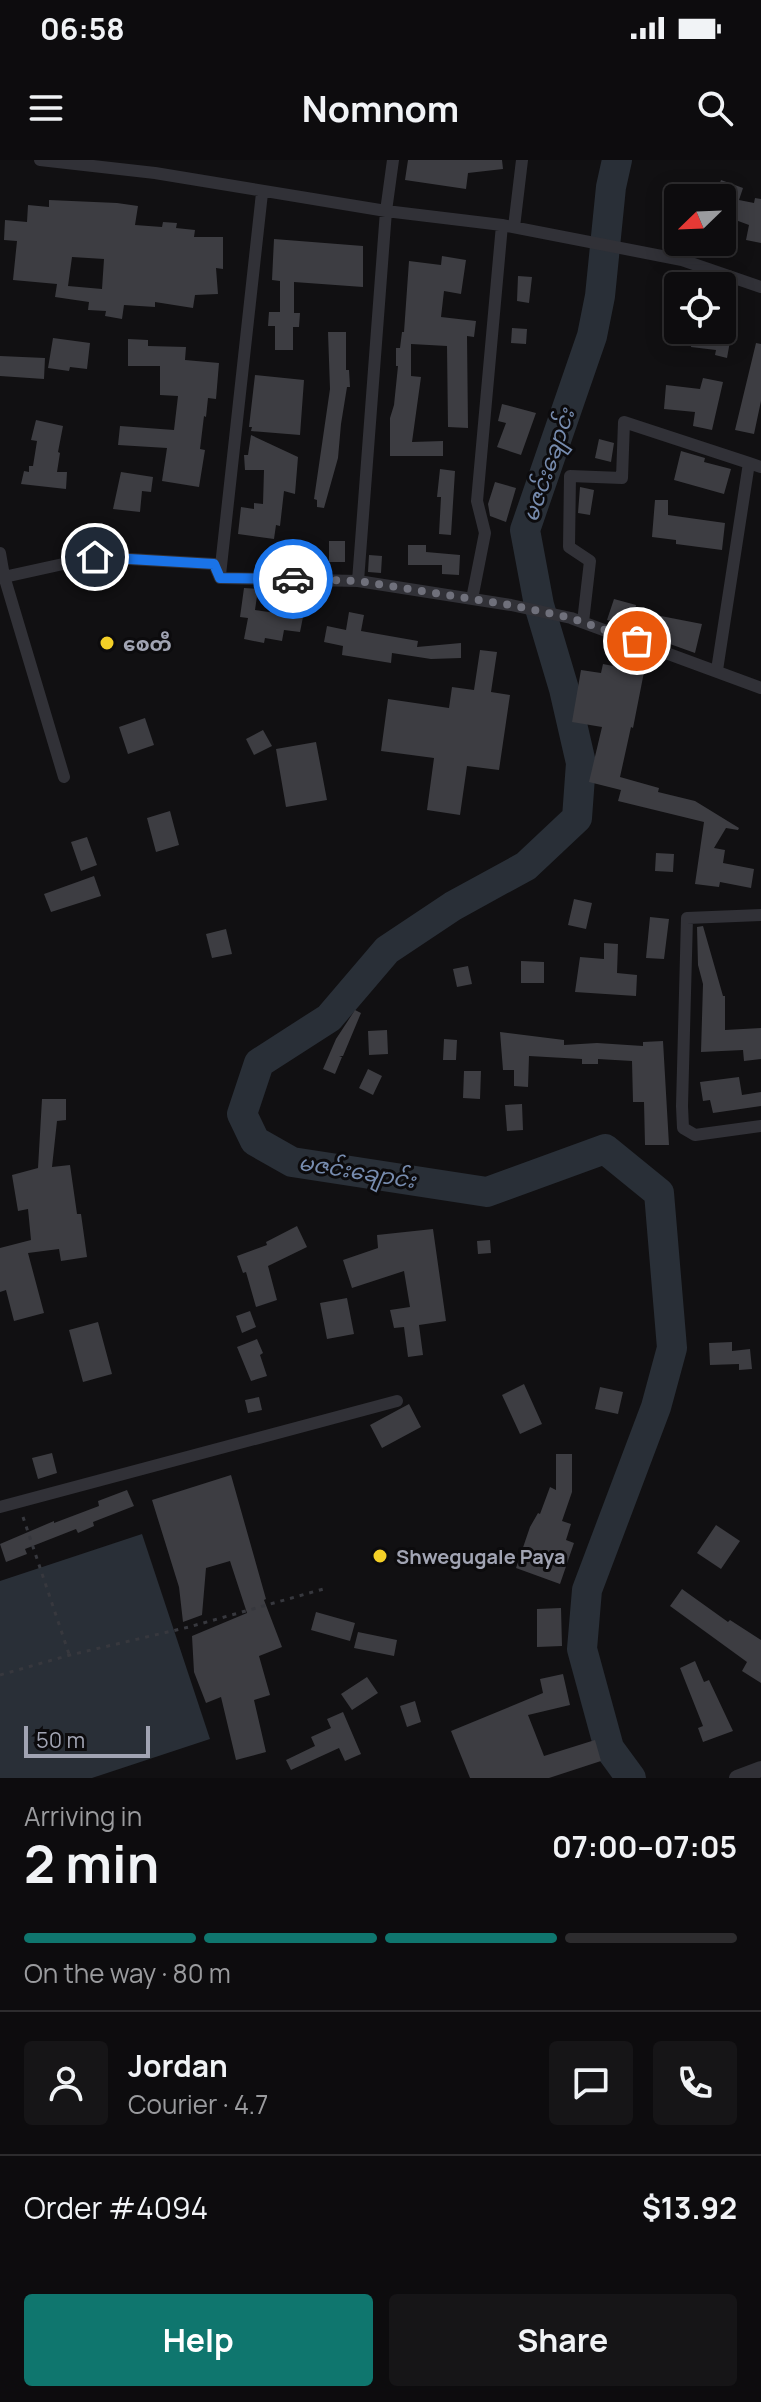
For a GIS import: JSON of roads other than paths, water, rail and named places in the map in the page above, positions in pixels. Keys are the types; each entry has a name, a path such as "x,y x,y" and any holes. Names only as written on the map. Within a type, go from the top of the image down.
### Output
{"street":[{"path":"40,160 155,173 262,193 508,226 682,260 761,287"},
{"path":"358,581 386,211 393,160"},
{"path":"472,599 485,533 477,501 508,226 522,160"},
{"path":"220,578 262,193"},
{"path":"577,620 590,561 569,547 570,476 622,478 624,422 755,465 717,670"},
{"path":"0,553 2,577 64,777"},
{"path":"2,577 95,557 214,564 220,578"},
{"path":"220,578 358,581 511,605 577,620 761,688"},
{"path":"761,915 687,918 682,1106 683,1128 695,1135 761,1126"},
{"path":"0,1507 397,1401"},
{"path":"737,1778 761,1769"}],"waterway":[{"name":"မဇင်းချောင်း","path":"617,160 592,336 525,530 539,605 564,689 581,763 577,818 526,866 453,906 387,950 329,1018 259,1063 242,1114 255,1141 292,1162 487,1192 605,1149 659,1193 672,1348 656,1407 587,1590 582,1649 609,1748 631,1778"}],"place":[{"name":"စေတီ","path":"107,643"},
{"name":"Shwegugale Paya","path":"380,1556"}]}
